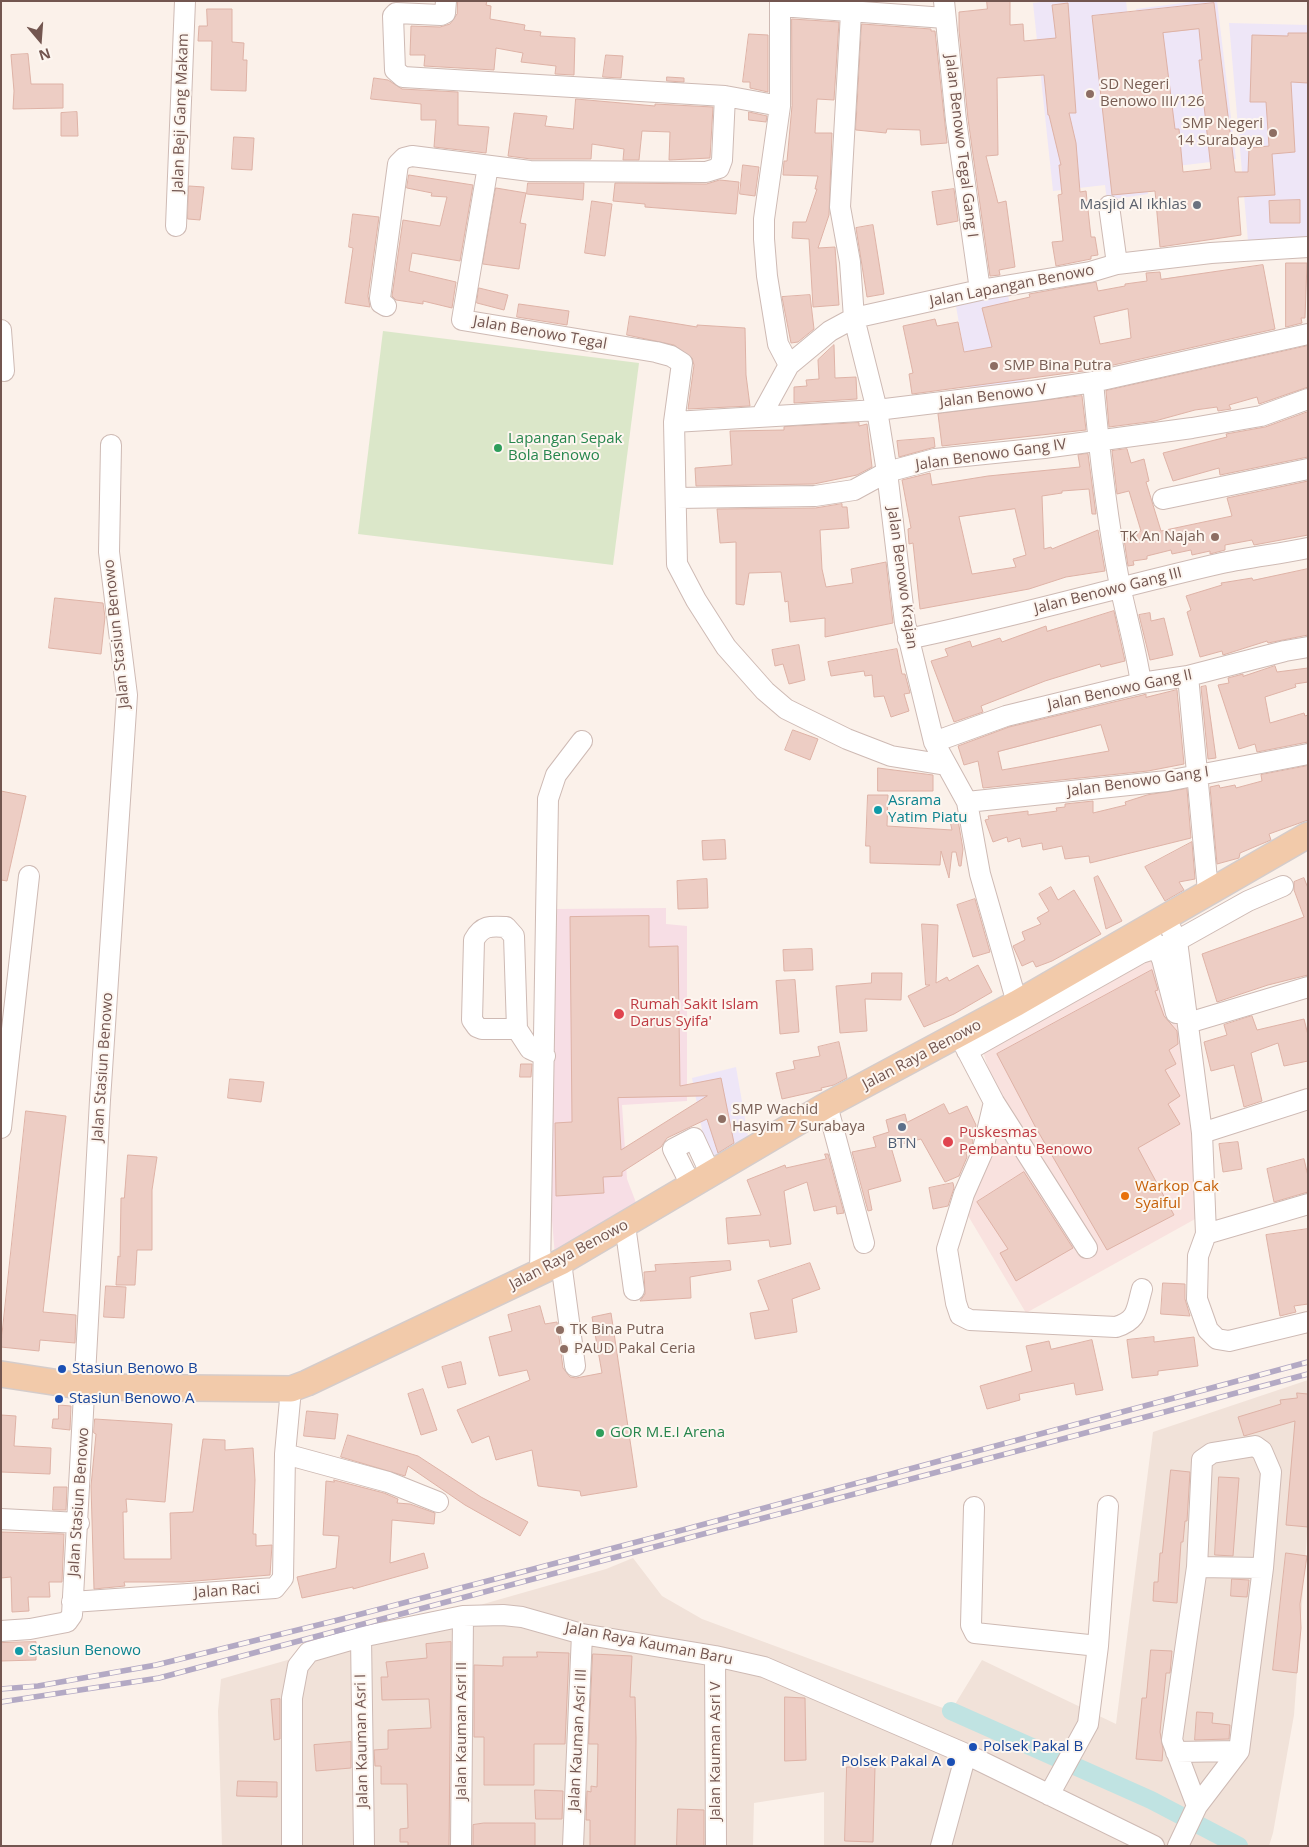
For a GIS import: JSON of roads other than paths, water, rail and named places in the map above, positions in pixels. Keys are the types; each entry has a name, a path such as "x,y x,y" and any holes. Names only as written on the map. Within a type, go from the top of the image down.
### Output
{"main road":[{"name":"Jalan Raya Benowo","path":"291,1388 307,1383 551,1267 702,1181 827,1106 963,1043 1017,1003 1163,937 1208,892 1308,835"},
{"path":"1,1374 86,1387 291,1388"}],"street":[{"name":"Jalan Beji Gang Makam","path":"176,226 185,1"},
{"path":"446,1 446,13 441,15 396,13 392,20 395,70 398,74 409,77 725,96 780,106"},
{"path":"789,365 778,344 766,276 764,239 764,219 780,106 780,4 851,13 945,10"},
{"name":"Jalan Benowo Tegal Gang I","path":"945,10 956,120 980,290"},
{"name":"Jalan Benowo Krajan","path":"851,13 840,207 850,262 854,318 877,410 888,472 908,639 934,742 967,802 980,874 1017,1003"},
{"path":"386,306 381,303 380,298 398,164 404,158 412,156 530,171 706,172 719,168 722,160 725,96"},
{"name":"Jalan Benowo Tegal","path":"488,166 462,320 671,356 682,363 674,422"},
{"path":"1109,206 1116,264"},
{"name":"Jalan Lapangan Benowo","path":"761,416 789,365 830,331 854,318 980,290 1090,272 1116,264 1249,250 1308,247"},
{"path":"1,330 4,371"},
{"name":"Jalan Benowo V","path":"674,422 877,410 1094,382 1308,334"},
{"path":"1094,382 1098,440 1121,588 1135,641 1141,683"},
{"name":"Jalan Benowo Gang IV","path":"676,498 815,496 854,490 888,472 935,459 1192,428 1261,416 1308,398"},
{"path":"674,422 677,564 696,600 726,647 765,691 786,709 847,739 891,756 946,765"},
{"name":"Jalan Stasiun Benowo","path":"1,1631 30,1629 67,1622 72,1615 79,1523 100,1100 127,695 109,552 111,445"},
{"path":"1164,499 1308,469"},
{"name":"Jalan Benowo Gang III","path":"908,639 977,624 1225,563 1308,548"},
{"name":"Jalan Benowo Gang II","path":"934,742 1006,716 1141,683 1188,676 1285,651 1308,648"},
{"path":"1188,676 1208,892"},
{"path":"575,1366 551,1267 545,1056 546,819 553,781 582,741"},
{"name":"Jalan Benowo Gang I","path":"967,802 1058,794 1198,775 1308,754"},
{"path":"1243,872 1248,902"},
{"path":"1,1128 29,876"},
{"path":"1087,1248 994,1102 963,1043 1141,953 1163,937 1283,886"},
{"path":"516,1030 482,1029 477,1027 472,1020 474,940 479,931 485,928 506,927 514,936 516,1030 530,1049 545,1056"},
{"path":"1163,937 1188,1024 1206,1234 1198,1256 1197,1299 1208,1330 1217,1338 1229,1341 1308,1322"},
{"path":"1163,937 1162,959 1183,1042 1196,1131"},
{"path":"1188,1024 1308,987"},
{"path":"1196,1131 1308,1099"},
{"path":"994,1102 982,1153 964,1194 947,1249 956,1303 960,1315 970,1320 1116,1327 1134,1318 1142,1289"},
{"path":"827,1106 864,1243"},
{"path":"1206,1234 1308,1204"},
{"path":"624,1225 634,1290"},
{"name":"Jalan Raci","path":"72,1602 275,1588 282,1578 285,1454 291,1388"},
{"path":"1178,1846 1197,1806 1239,1752 1263,1568 1271,1472 1262,1451 1255,1446 1212,1453 1202,1460 1197,1567 1172,1740 1197,1806"},
{"path":"285,1454 388,1482 438,1502"},
{"path":"1053,1788 1088,1724 1098,1646 1108,1506"},
{"path":"974,1507 971,1625 975,1633 1098,1646"},
{"path":"1,1519 79,1523"},
{"path":"1197,1567 1263,1568"},
{"name":"Jalan Raya Kauman Baru","path":"292,1846 292,1698 295,1676 302,1659 309,1652 361,1637 463,1616 503,1614 522,1617 582,1634 715,1656 764,1667 966,1754 1053,1788 1132,1840 1154,1846"},
{"name":"Jalan Kauman Asri II","path":"461,1846 463,1616"},
{"name":"Jalan Kauman Asri III","path":"573,1846 582,1634"},
{"name":"Jalan Kauman Asri I","path":"361,1637 364,1846"},
{"name":"Jalan Kauman Asri V","path":"715,1656 716,1846"},
{"path":"1176,1752 1239,1752"},
{"path":"941,1846 966,1754"}],"waterway":[{"path":"951,1711 1151,1800 1239,1846"}],"railway":[{"path":"1,1689 38,1686 156,1665 338,1620 675,1532 1308,1362"},
{"path":"1,1702 159,1678 1308,1374"}],"place":[{"name":"SD Negeri Benowo III/126","path":"1090,94"},
{"name":"SMP Negeri 14 Surabaya","path":"1273,133"},
{"name":"Masjid Al Ikhlas","path":"1197,205"},
{"name":"SMP Bina Putra","path":"994,366"},
{"name":"Lapangan Sepak Bola Benowo","path":"498,448"},
{"name":"TK An Najah","path":"1215,537"},
{"name":"Asrama Yatim Piatu","path":"878,810"},
{"name":"Rumah Sakit Islam Darus Syifa'","path":"619,1014"},
{"name":"SMP Wachid Hasyim 7 Surabaya","path":"722,1119"},
{"name":"BTN","path":"902,1127"},
{"name":"Puskesmas Pembantu Benowo","path":"948,1142"},
{"name":"Warkop Cak Syaiful","path":"1125,1196"},
{"name":"TK Bina Putra","path":"560,1330"},
{"name":"PAUD Pakal Ceria","path":"564,1349"},
{"name":"Stasiun Benowo B","path":"62,1369"},
{"name":"Stasiun Benowo A","path":"59,1399"},
{"name":"GOR M.E.I Arena","path":"600,1433"},
{"name":"Stasiun Benowo","path":"19,1651"},
{"name":"Polsek Pakal B","path":"973,1747"},
{"name":"Polsek Pakal A","path":"951,1762"}]}
